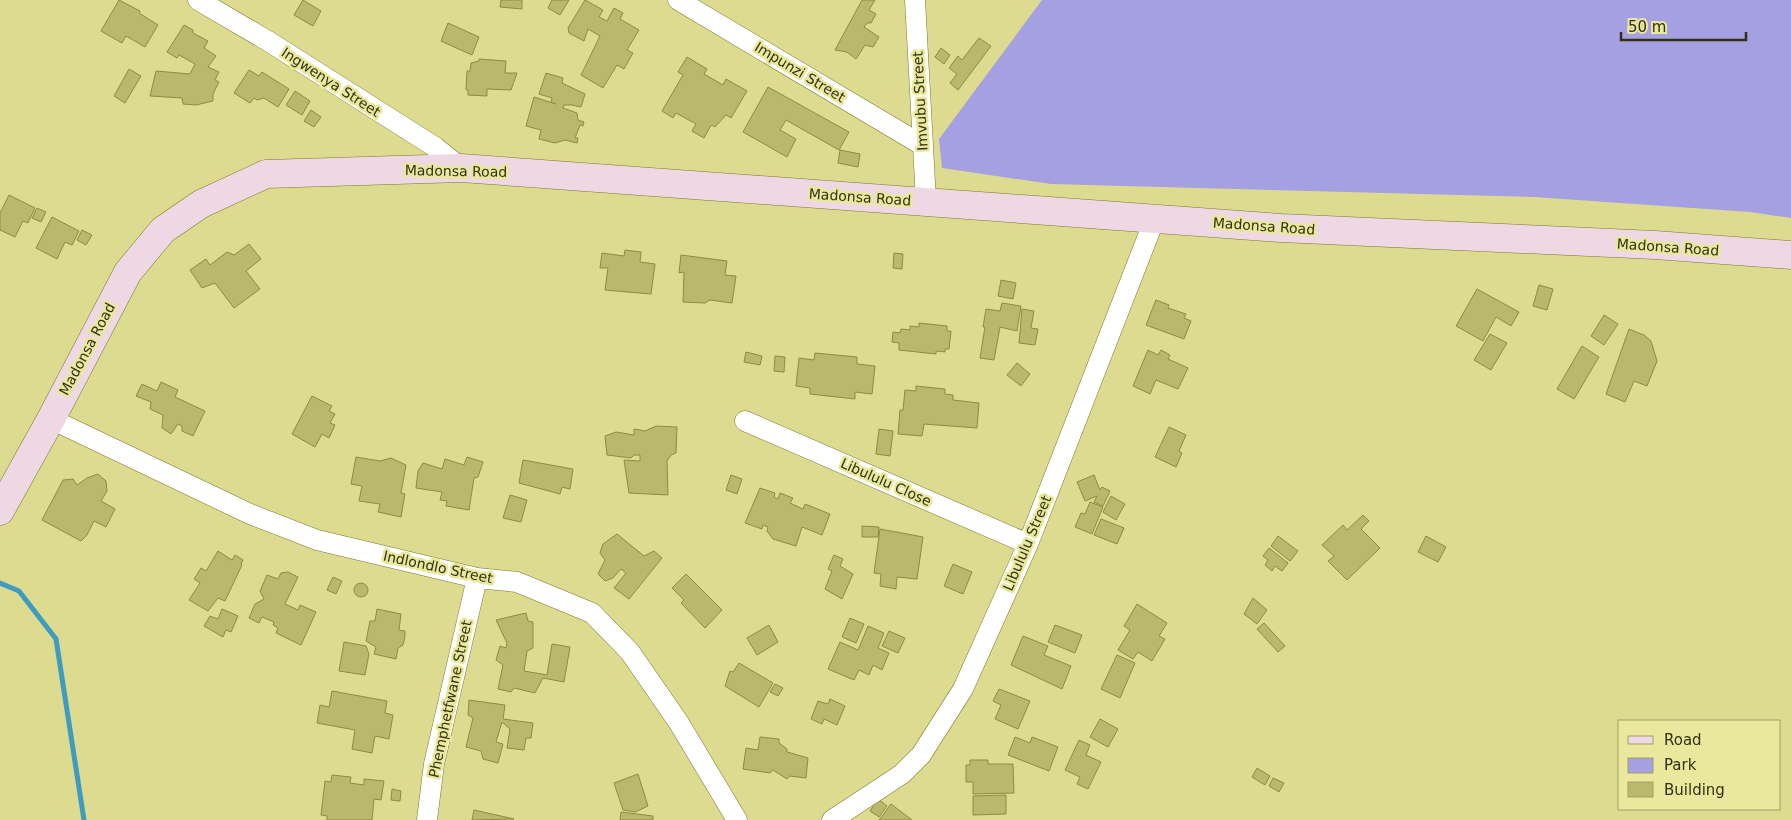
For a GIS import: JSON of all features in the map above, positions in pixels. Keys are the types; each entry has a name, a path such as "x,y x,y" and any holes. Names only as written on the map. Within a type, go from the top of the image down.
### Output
{"street":[{"name":"Ingwenya Street","path":"198,0 268,41 435,147 462,168"},
{"name":"Impunzi Street","path":"678,0 922,145"},
{"name":"Imvubu Street","path":"915,0 926,201"},
{"name":"Madonsa Road","path":"0,510 128,272 163,230 201,204 266,174 462,168 1280,228 1656,245 1791,255"},
{"name":"Libululu Street","path":"832,820 902,774 921,755 963,689 1028,544 1155,218"},
{"name":"Indlondlo Street","path":"51,418 250,514 317,540 477,578 517,582 592,613 630,652 679,723 737,820"},
{"name":"Libululu Close","path":"745,421 1028,544"},
{"name":"Phemphetfwane Street","path":"427,820 434,764 477,578"}],"green space":[{"path":"1042,0 1791,0 1791,218 1750,212 1534,197 1051,184 942,168 939,139"}],"building":[{"path":"119,0 140,11 139,13 158,25 145,47 126,36 122,43 101,31"},
{"path":"303,0 321,11 313,26 294,15"},
{"path":"501,0 522,0 522,9 500,7"},
{"path":"552,0 569,0 560,15 548,8"},
{"path":"585,0 603,10 599,17 607,21 614,8 623,13 620,19 639,30 627,50 633,53 624,69 617,65 603,88 581,75 600,36 588,29 584,41 569,33 568,28"},
{"path":"862,0 875,0 869,10 876,14 871,23 867,23 864,27 879,37 873,47 865,45 856,59 847,52 835,50"},
{"path":"448,23 479,37 472,55 441,41"},
{"path":"184,25 193,30 193,33 208,41 204,48 216,56 208,67 219,72 215,80 219,82 213,94 213,101 196,105 183,104 182,98 150,96 156,71 190,74 195,64 179,55 177,58 167,52"},
{"path":"979,38 991,46 958,90 950,83 957,74 949,68 958,56 962,60"},
{"path":"941,48 950,55 944,64 935,57"},
{"path":"687,57 707,69 704,74 723,85 726,79 747,91 731,118 726,115 715,127 712,125 704,138 692,131 696,124 676,113 673,118 662,111 683,75 678,72"},
{"path":"479,59 506,61 505,73 517,73 511,90 487,89 487,96 468,95 468,90 466,90 467,71 470,71 471,63 479,61"},
{"path":"129,69 141,76 125,103 114,96"},
{"path":"249,70 259,76 262,72 289,89 278,107 264,98 257,100 254,98 250,103 234,93"},
{"path":"546,73 563,78 562,83 585,94 581,107 564,105 563,108 577,113 578,120 584,122 583,126 580,125 575,138 578,138 577,143 565,140 555,143 539,139 541,130 526,126 534,97 556,104 551,102 552,98 539,94"},
{"path":"768,87 849,132 839,150 786,120 780,130 796,139 787,157 743,132"},
{"path":"295,91 310,101 302,115 286,105"},
{"path":"311,110 321,117 314,127 304,121"},
{"path":"840,150 860,154 858,167 838,163"},
{"path":"9,195 35,208 28,223 23,221 15,237 0,230 0,213"},
{"path":"37,208 46,212 41,222 32,218"},
{"path":"52,217 79,231 72,245 65,242 57,259 36,248"},
{"path":"82,230 92,235 86,245 77,240"},
{"path":"249,244 261,259 246,271 260,289 234,308 215,283 202,288 190,270 206,259 210,265 227,252 234,255"},
{"path":"625,250 641,252 640,262 655,264 651,294 605,290 608,268 600,268 602,253 624,256"},
{"path":"894,253 903,254 902,269 893,268"},
{"path":"681,255 727,261 725,275 736,276 732,303 710,300 705,303 683,302 684,272 679,273"},
{"path":"1001,280 1016,283 1013,299 998,296"},
{"path":"1539,285 1553,289 1547,310 1533,306"},
{"path":"1477,289 1519,312 1511,326 1496,317 1483,341 1456,326"},
{"path":"1156,300 1169,305 1168,308 1186,314 1184,318 1191,321 1184,339 1146,325"},
{"path":"1002,303 1021,306 1017,331 1000,327 994,360 980,358 986,309 1000,311"},
{"path":"1022,309 1034,311 1031,328 1038,329 1035,345 1019,343"},
{"path":"1604,315 1618,324 1604,345 1591,336"},
{"path":"919,323 947,326 947,331 951,331 949,349 945,349 945,352 936,351 936,354 899,350 899,343 892,342 893,332 900,333 901,329 910,330 910,326 919,327"},
{"path":"1629,329 1644,335 1651,341 1657,361 1647,386 1634,381 1625,402 1606,394"},
{"path":"1490,334 1507,343 1491,370 1474,360"},
{"path":"1582,346 1599,357 1574,399 1557,389"},
{"path":"1148,350 1158,355 1161,350 1170,355 1168,359 1188,368 1178,389 1156,380 1150,394 1133,386"},
{"path":"746,352 762,356 760,365 744,362"},
{"path":"815,353 857,357 857,364 875,366 872,394 855,392 855,399 810,394 810,388 796,386 799,358 814,360"},
{"path":"775,356 785,357 784,372 774,371"},
{"path":"1017,363 1030,374 1021,386 1007,375"},
{"path":"161,382 178,390 175,397 205,411 193,436 182,431 182,426 178,424 171,434 162,428 163,415 150,409 151,402 136,396 142,384 157,391"},
{"path":"916,386 945,389 945,394 953,395 953,400 979,403 977,428 924,424 922,436 898,434 900,410 903,410 905,390 916,391"},
{"path":"312,396 332,406 329,411 335,414 330,423 335,425 329,438 322,434 315,447 292,434"},
{"path":"656,426 677,427 676,453 671,455 667,461 668,495 629,493 624,460 640,461 640,455 634,455 631,458 607,455 605,436 616,432 634,435 634,429 645,431"},
{"path":"1169,427 1186,435 1179,451 1182,453 1176,467 1155,457"},
{"path":"879,429 893,431 890,456 876,454"},
{"path":"356,457 380,461 391,458 406,465 401,493 405,494 401,517 378,512 380,504 359,501 362,486 351,484"},
{"path":"467,457 483,462 478,477 474,478 469,510 446,506 447,501 440,500 442,492 416,488 418,471 423,463 442,469 445,459 464,465"},
{"path":"523,460 573,469 570,489 562,487 560,494 519,483"},
{"path":"98,474 106,481 107,491 101,501 115,509 106,527 94,521 87,535 81,541 42,520 63,480 73,479 77,485 87,478"},
{"path":"731,475 742,479 737,494 726,490"},
{"path":"1094,475 1100,490 1102,487 1110,491 1103,506 1094,502 1097,496 1085,501 1077,482"},
{"path":"760,488 775,493 774,497 778,499 780,493 793,498 790,503 803,509 805,504 830,514 822,535 802,527 796,546 773,539 767,531 768,527 763,525 762,529 745,523"},
{"path":"510,495 527,500 521,522 503,518"},
{"path":"1111,496 1125,504 1116,520 1103,512"},
{"path":"1090,502 1103,507 1092,534 1075,527 1081,513 1085,514"},
{"path":"1363,515 1369,521 1361,529 1380,548 1347,580 1328,561 1334,556 1322,545 1343,525 1347,530"},
{"path":"1101,519 1124,528 1117,544 1094,535"},
{"path":"862,526 879,527 878,537 862,537"},
{"path":"880,529 923,537 917,579 897,577 896,589 880,586 881,574 874,573"},
{"path":"617,534 644,556 654,551 662,558 629,599 614,588 626,573 621,569 613,578 605,581 598,574 605,560 600,553 603,544"},
{"path":"1278,536 1298,551 1290,561 1271,546"},
{"path":"1426,536 1446,547 1438,562 1418,552"},
{"path":"1269,548 1288,563 1282,571 1275,566 1272,571 1265,565 1268,560 1263,556"},
{"path":"218,551 232,560 235,555 243,560 225,601 218,598 208,611 189,600 200,583 194,579 201,568 206,571"},
{"path":"834,555 843,559 840,566 853,574 842,599 825,589 832,571 828,569"},
{"path":"953,564 972,572 963,594 944,586"},
{"path":"288,572 298,577 285,604 298,610 300,605 316,612 301,645 276,633 278,628 273,625 274,622 262,617 259,623 249,618 255,604 264,599 260,591 267,575 278,579 281,573"},
{"path":"686,574 722,610 705,628 681,603 684,600 672,588"},
{"path":"333,577 342,581 336,594 327,590"},
{"path":"361,583 366,585 368,590 366,595 361,597 356,595 354,590 356,585"},
{"path":"1253,598 1267,610 1257,624 1244,614"},
{"path":"1137,604 1167,623 1159,636 1165,639 1152,661 1138,652 1133,659 1118,650 1130,630 1124,626"},
{"path":"222,609 238,616 231,632 226,630 223,637 204,626 210,616 218,619"},
{"path":"377,609 401,614 399,630 405,631 405,637 403,645 398,648 396,659 374,654 376,647 366,641 370,621 375,621"},
{"path":"526,613 528,621 533,622 533,648 527,651 524,671 547,675 552,644 570,647 564,682 543,678 535,693 514,688 511,692 498,689 503,665 496,660 500,646 506,648 507,643 496,620"},
{"path":"850,618 864,624 856,643 842,637"},
{"path":"1264,623 1285,646 1278,652 1257,629"},
{"path":"769,625 778,642 757,655 747,638"},
{"path":"1055,625 1082,635 1075,653 1048,642"},
{"path":"868,626 884,633 878,648 889,653 882,670 873,665 869,675 859,670 854,680 828,669 840,642 858,650"},
{"path":"889,631 905,638 898,653 882,646"},
{"path":"1023,636 1048,646 1044,655 1071,666 1062,689 1011,665"},
{"path":"344,642 366,646 369,654 365,675 339,671"},
{"path":"1117,655 1135,663 1120,698 1101,689"},
{"path":"739,663 773,683 759,707 725,686 730,671 733,672"},
{"path":"775,684 783,688 778,696 770,692"},
{"path":"999,689 1030,701 1018,729 995,719 1001,705 993,701"},
{"path":"332,691 387,701 385,713 393,715 389,739 375,736 372,753 352,749 355,730 317,723 320,705 329,707"},
{"path":"830,699 845,706 837,725 824,719 822,724 811,719 818,701 828,704"},
{"path":"469,700 505,705 503,719 533,723 531,738 526,738 524,750 507,748 510,729 502,722 496,742 503,744 498,763 483,759 481,751 466,747 473,718 468,715"},
{"path":"1100,719 1118,729 1108,747 1090,737"},
{"path":"760,737 779,739 779,743 787,749 787,752 808,758 806,778 790,776 787,779 773,770 770,773 743,769 746,748 758,750"},
{"path":"1015,737 1030,743 1032,737 1058,747 1049,771 1008,755"},
{"path":"1079,740 1090,745 1086,755 1101,762 1088,789 1077,784 1080,777 1065,770"},
{"path":"970,760 988,760 988,764 1013,764 1014,793 973,794 973,782 966,782 966,765 970,765"},
{"path":"1257,768 1270,776 1265,785 1252,777"},
{"path":"638,774 648,806 635,812 623,810 614,783"},
{"path":"332,775 351,777 350,783 364,785 364,779 384,781 381,800 374,799 372,820 327,820 327,816 321,815 325,781 331,782"},
{"path":"1273,778 1284,783 1279,792 1269,786"},
{"path":"392,789 401,791 400,801 391,800"},
{"path":"1006,795 1006,814 973,815 973,796"},
{"path":"878,799 887,806 879,817 870,811"},
{"path":"891,804 912,820 879,820"},
{"path":"474,810 514,819 472,820"},
{"path":"621,812 653,816 653,820 620,820"}],"waterway":[{"path":"0,583 19,591 56,639 84,820"}]}
